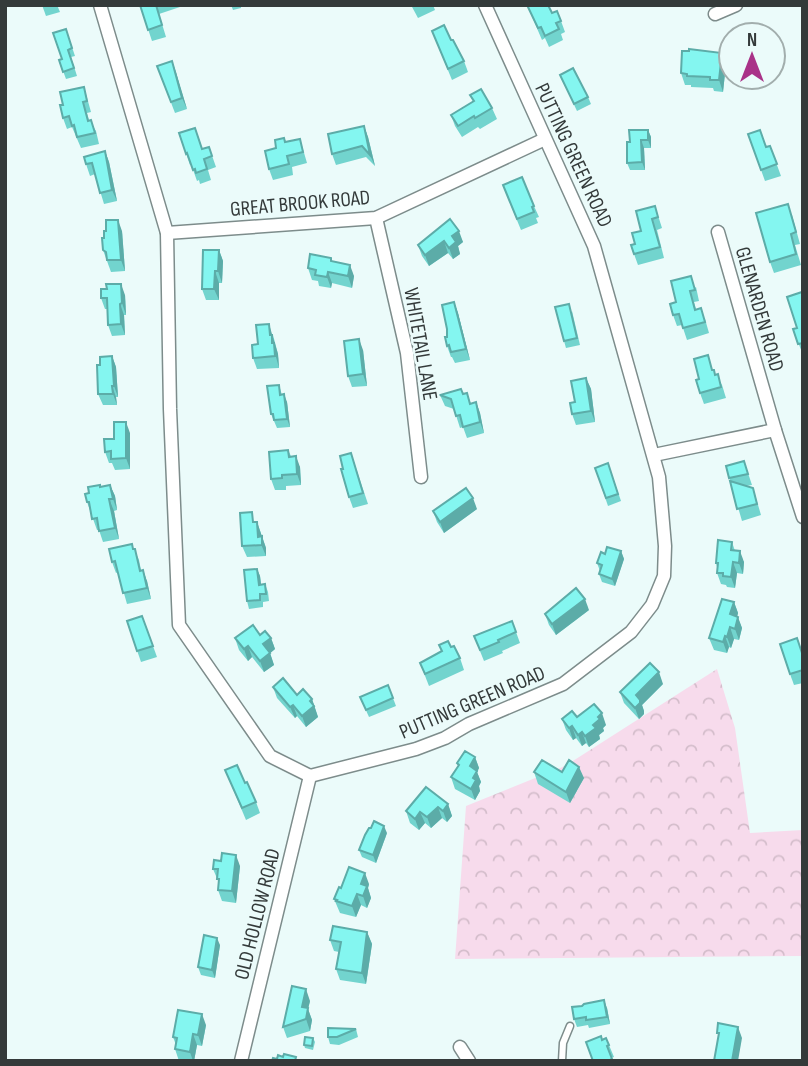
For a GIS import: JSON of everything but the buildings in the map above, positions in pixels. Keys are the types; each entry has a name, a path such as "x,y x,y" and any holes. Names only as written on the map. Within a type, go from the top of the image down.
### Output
{"street":[{"path":"100,5 167,233 170,409 179,625 270,756 310,776"},
{"name":"PUTTING GREEN ROAD","path":"310,776 416,749 563,684 631,632 652,605 664,576 664,516 659,477 594,246 485,5"},
{"path":"715,14 736,5"},
{"name":"GREAT BROOK ROAD","path":"167,233 376,218 545,139"},
{"name":"WHITETAIL LANE","path":"376,218 407,354 421,477"},
{"name":"GLENARDEN ROAD","path":"718,232 803,517"},
{"path":"654,455 775,430"},
{"name":"OLD HOLLOW ROAD","path":"241,1061 310,776"},
{"path":"460,1047 469,1061"}],"lane":[{"path":"562,1061 563,1044 570,1026"}],"green space":[{"path":"717,669 735,728 750,833 803,830 803,956 455,959 466,806 565,766"}]}
